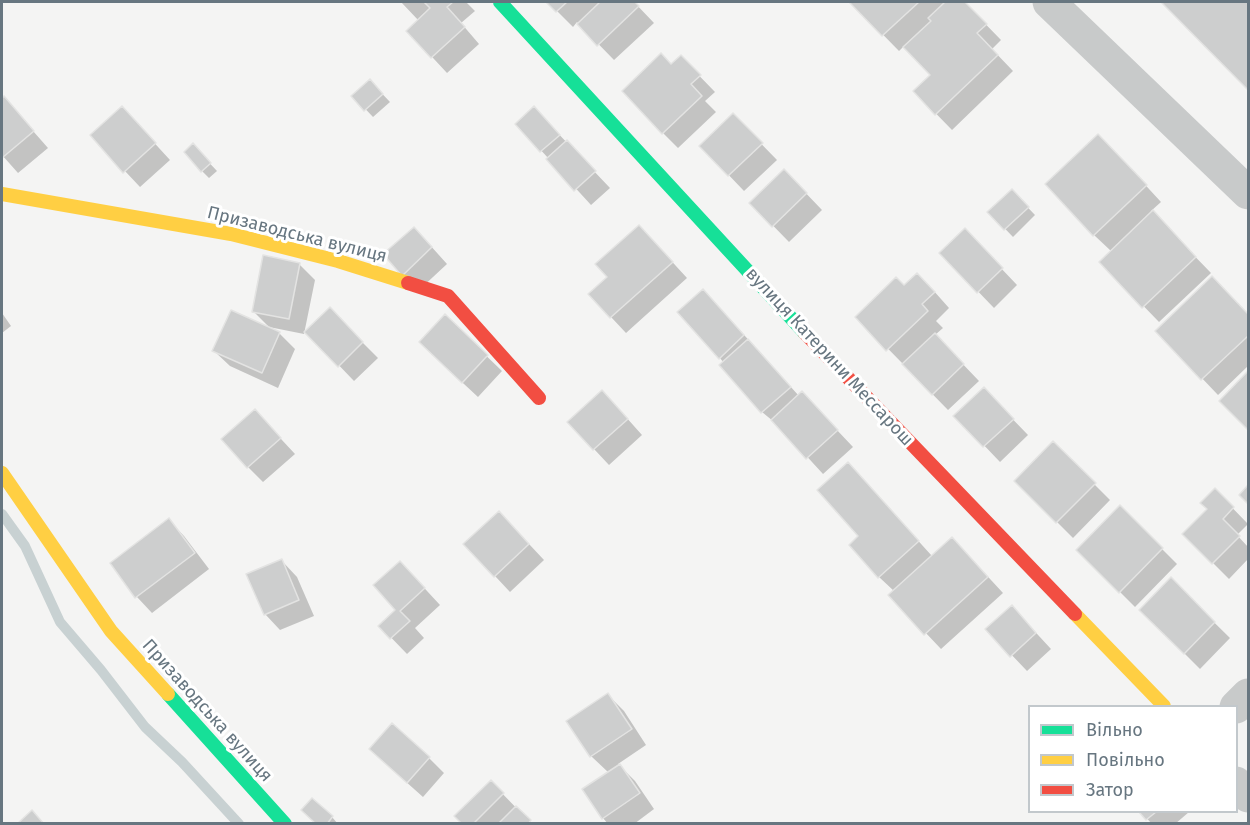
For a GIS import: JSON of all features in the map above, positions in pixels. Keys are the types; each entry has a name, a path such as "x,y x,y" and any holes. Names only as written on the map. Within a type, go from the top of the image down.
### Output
{"street":[{"name":"вулиця Катерини Мессарош","path":"500,2 838,369 1163,705"},
{"path":"1049,2 1248,192"},
{"name":"Призаводська вулиця","path":"2,194 231,234 338,261 448,296 539,398"},
{"name":"Призаводська вулиця","path":"2,473 111,631 156,684 285,824"}],"building":[{"path":"424,2 453,2 447,7 465,27 431,58 406,31 430,8"},
{"path":"546,2 567,2 556,12"},
{"path":"600,2 635,2 639,6 597,46 577,24"},
{"path":"849,2 919,2 882,36"},
{"path":"945,2 965,2 987,24 977,33 998,55 935,115 913,91 930,75 903,47 931,21 928,18"},
{"path":"1161,2 1248,2 1248,90"},
{"path":"661,53 671,64 681,55 701,75 691,84 702,96 662,134 622,91"},
{"path":"370,79 383,94 364,111 351,96"},
{"path":"4,96 34,131 2,158 2,98"},
{"path":"122,106 156,143 123,173 90,135"},
{"path":"534,106 560,135 540,152 515,124"},
{"path":"733,113 763,143 728,176 699,146"},
{"path":"1098,134 1147,185 1093,236 1045,184"},
{"path":"567,140 596,171 574,191 546,159"},
{"path":"193,143 211,163 201,172 184,152"},
{"path":"784,169 807,193 772,227 749,203"},
{"path":"1012,189 1029,207 1004,230 987,212"},
{"path":"1153,210 1196,257 1142,308 1099,262"},
{"path":"639,225 673,262 610,318 588,294 607,277 595,264"},
{"path":"414,227 432,247 402,276 383,254"},
{"path":"965,228 1003,268 977,293 939,253"},
{"path":"263,255 300,263 289,319 252,312"},
{"path":"917,273 935,292 922,304 928,311 886,351 855,317 896,277 904,285"},
{"path":"1212,276 1248,314 1248,336 1201,380 1155,331"},
{"path":"703,289 744,335 719,359 677,312"},
{"path":"330,307 363,342 338,367 304,332"},
{"path":"231,310 280,332 262,373 212,351"},
{"path":"445,314 488,355 462,383 419,342"},
{"path":"935,333 964,364 932,395 902,364"},
{"path":"748,339 791,387 761,413 719,365"},
{"path":"1248,371 1248,430 1219,401"},
{"path":"984,387 1014,419 983,447 953,416"},
{"path":"602,390 628,419 593,450 567,422"},
{"path":"802,391 838,430 806,459 771,420"},
{"path":"255,409 281,438 247,468 221,439"},
{"path":"1053,441 1096,483 1056,523 1014,481"},
{"path":"848,462 919,541 878,578 849,545 858,536 817,490"},
{"path":"1248,485 1248,504 1239,495"},
{"path":"1215,488 1234,507 1223,519 1240,536 1212,564 1182,534 1207,509 1200,503"},
{"path":"1120,505 1163,548 1119,593 1076,550"},
{"path":"499,511 529,544 494,577 463,544"},
{"path":"169,518 195,553 135,598 110,563"},
{"path":"952,537 988,577 924,635 888,595"},
{"path":"282,559 299,600 264,615 246,574"},
{"path":"400,561 425,588 400,611 410,621 390,639 378,626 395,610 373,585"},
{"path":"1171,577 1215,622 1184,654 1139,610"},
{"path":"1012,605 1036,633 1010,657 985,629"},
{"path":"608,693 632,729 590,757 566,721"},
{"path":"392,723 430,757 407,783 369,749"},
{"path":"620,764 640,793 602,819 582,789"},
{"path":"491,780 504,793 473,824 462,824 454,816"},
{"path":"312,798 333,816 327,824 316,824 301,810"},
{"path":"516,806 531,820 528,824 498,824"},
{"path":"32,810 44,824 17,824"},
{"path":"1140,813 1155,813 1146,820"}],"waterway":[{"path":"2,514 25,546 60,622 145,727 182,762 239,824"}],"traffic: fast":[{"path":"500,2 804,332"},
{"path":"168,694 285,824"}],"traffic: slow":[{"path":"2,194 231,234 338,261 408,283"},
{"path":"2,473 111,631 168,694"},
{"path":"1075,614 1163,705"}],"traffic: jam":[{"path":"408,283 448,296 539,398"},
{"path":"804,332 1075,614"}]}
